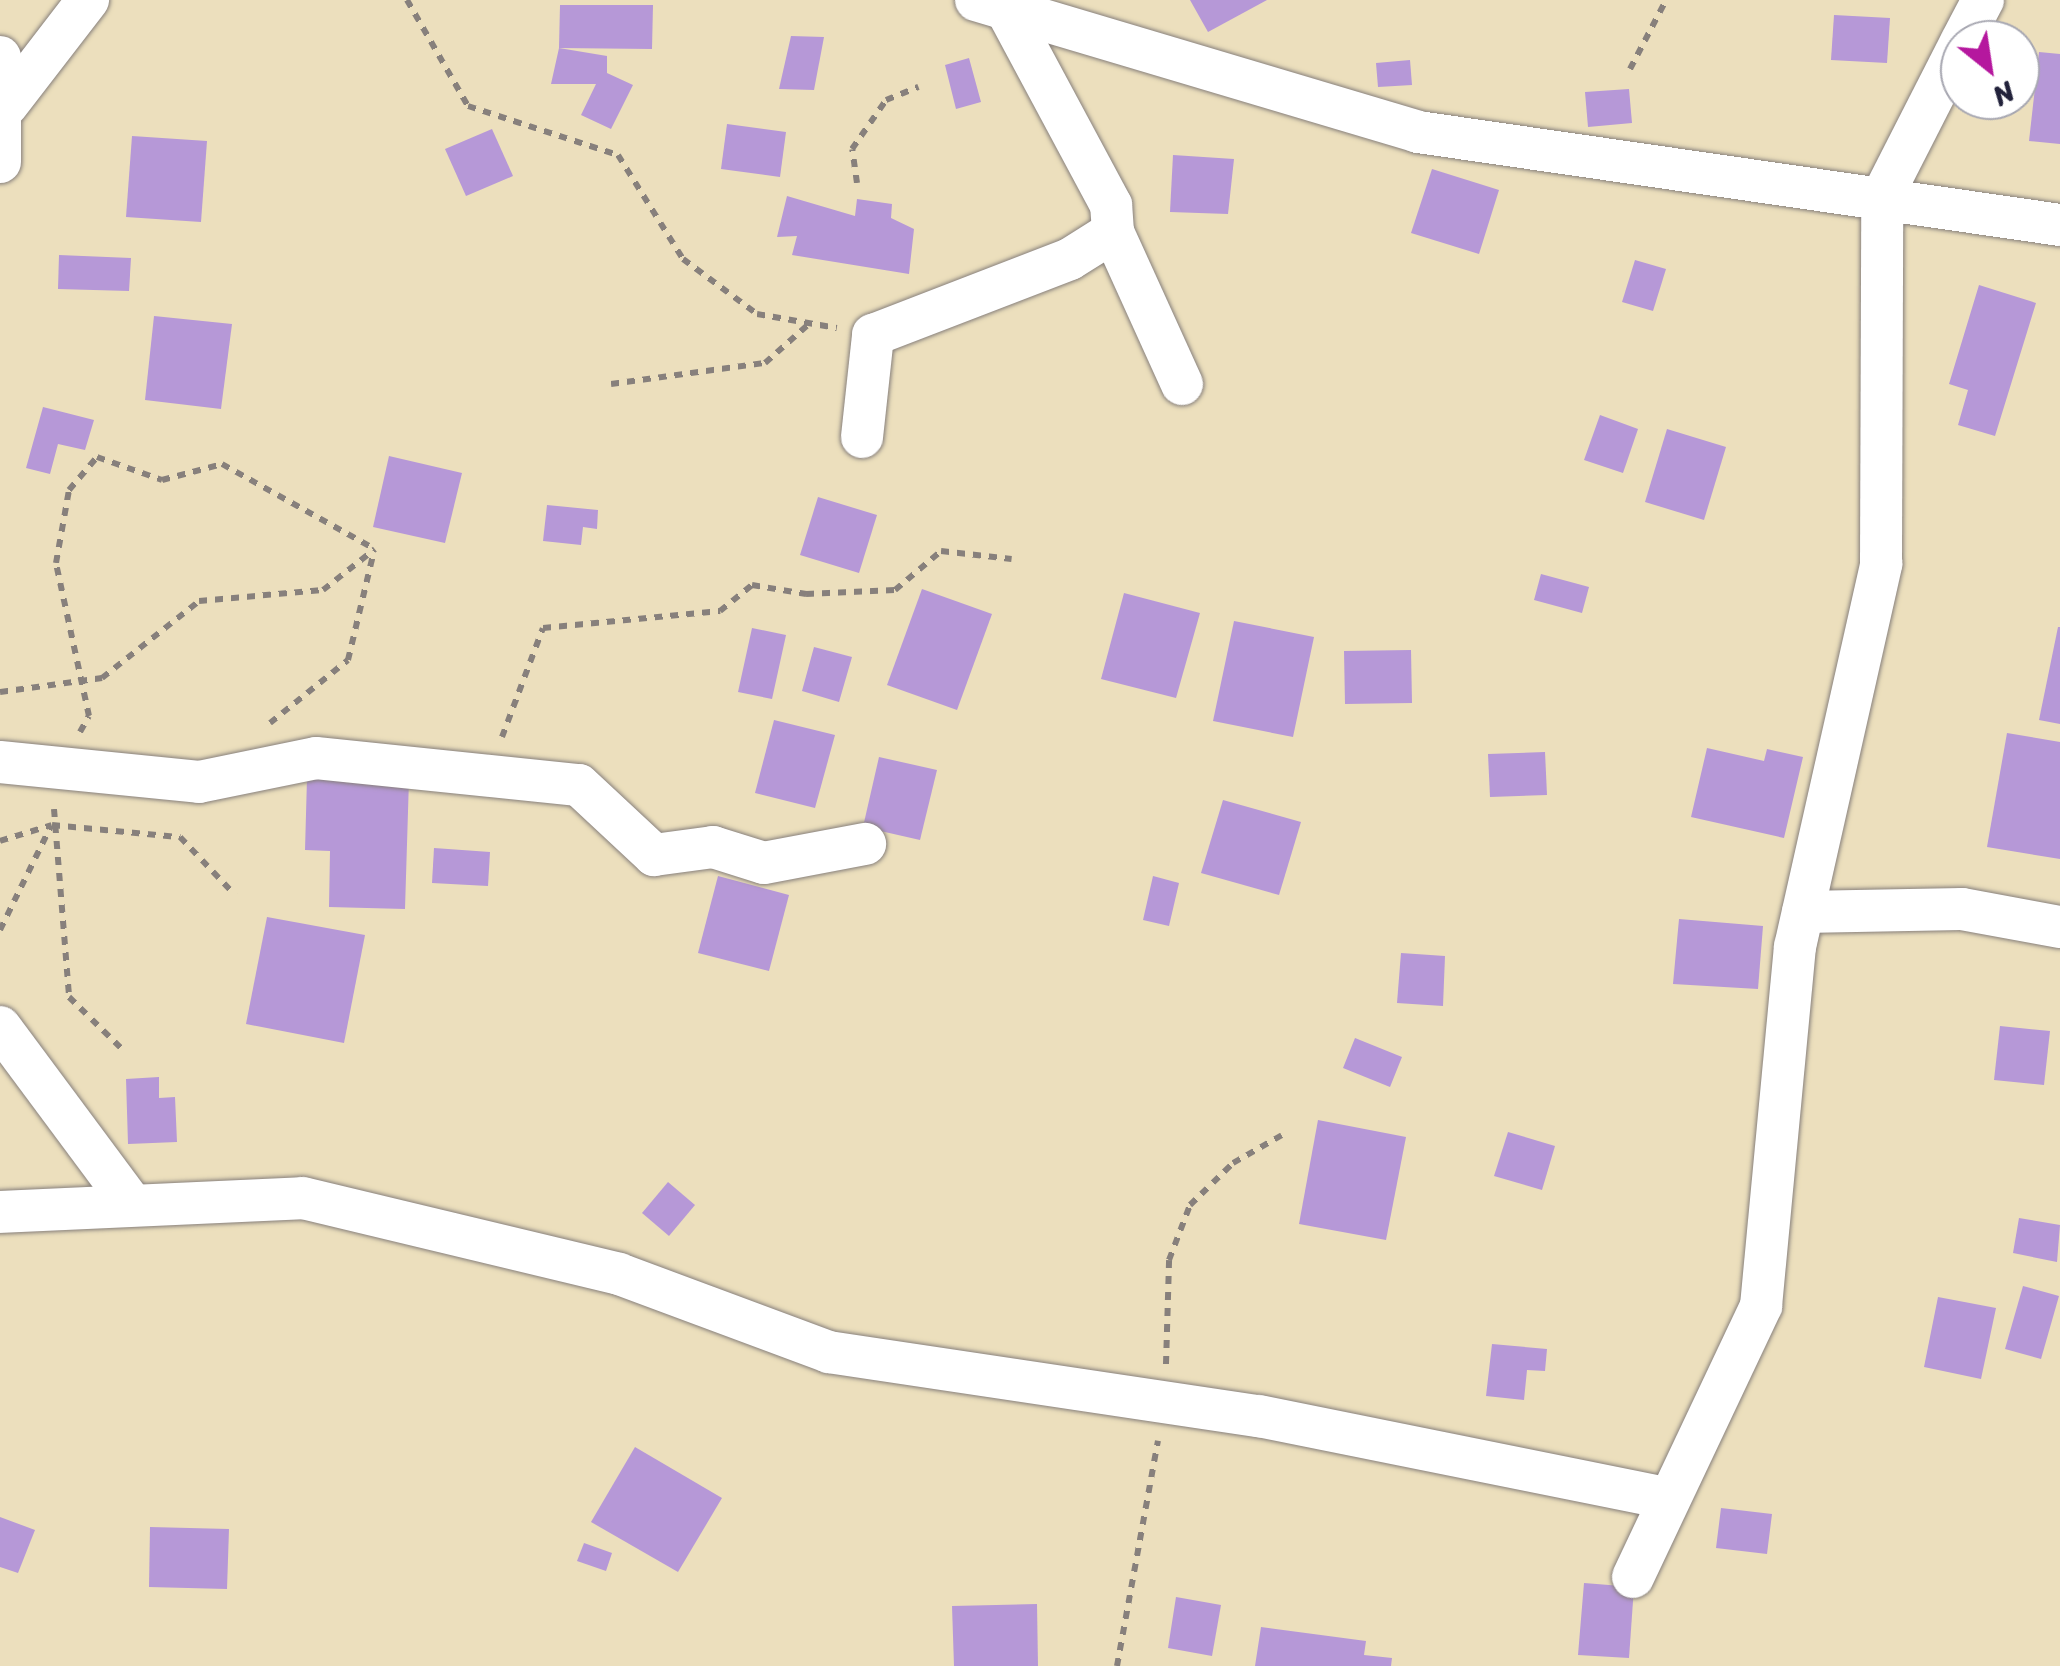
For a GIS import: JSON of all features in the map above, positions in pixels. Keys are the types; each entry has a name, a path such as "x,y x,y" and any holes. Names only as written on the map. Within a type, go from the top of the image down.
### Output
{"street":[{"path":"7,105 88,0"},
{"path":"991,4 1418,132 1882,196 2060,225"},
{"path":"991,4 1111,204 1113,232 1182,384"},
{"path":"0,56 7,105 0,162"},
{"path":"1633,1578 1761,1306 1803,912 1881,564 1882,196 1940,83"},
{"path":"862,437 874,335 1070,259 1113,232"},
{"path":"0,762 199,782 316,758 579,785 654,854 713,847 764,863 866,844"},
{"path":"1803,912 1962,909 2060,927"},
{"path":"0,1027 129,1201"},
{"path":"0,1212 129,1201 303,1198 620,1274 829,1352 1259,1416 1669,1499"}],"path":[{"path":"407,0 468,106 618,155 683,259 757,314 874,335"},
{"path":"1630,69 1666,0"},
{"path":"857,182 852,149 886,100 919,86"},
{"path":"610,384 766,363 810,324"},
{"path":"124,1052 68,998 52,825 60,770 89,716 56,563 69,490 97,457 162,480 222,464 375,550"},
{"path":"0,692 102,678 199,602 323,590 375,550"},
{"path":"258,733 348,660 375,550"},
{"path":"495,741 509,732 543,628 720,610 752,585 806,594 895,590 940,551 1012,559"},
{"path":"0,930 52,825"},
{"path":"0,841 52,825 180,837 235,894"}],"building":[{"path":"1190,0 1267,0 1208,32"},
{"path":"560,5 653,5 652,49 559,48"},
{"path":"1834,15 1890,18 1887,63 1831,60"},
{"path":"791,36 824,37 814,90 779,89"},
{"path":"559,48 607,56 607,73 633,85 611,129 581,115 596,84 551,84"},
{"path":"2040,52 2060,54 2060,144 2029,141 2031,120 2040,120"},
{"path":"969,58 981,102 956,109 945,65"},
{"path":"1410,60 1412,85 1378,87 1376,63"},
{"path":"1629,89 1632,123 1588,127 1585,92"},
{"path":"727,124 786,132 780,177 721,169"},
{"path":"492,129 513,176 466,196 445,149"},
{"path":"132,136 207,141 201,222 126,217"},
{"path":"1173,155 1234,159 1228,214 1170,212"},
{"path":"1432,169 1499,190 1479,254 1411,233"},
{"path":"787,196 855,216 857,199 892,204 891,218 914,229 909,274 792,255 797,236 777,237"},
{"path":"59,255 131,258 129,291 58,289"},
{"path":"1635,260 1666,269 1653,311 1622,302"},
{"path":"1979,285 2036,303 1995,436 1958,425 1968,390 1949,384"},
{"path":"154,316 232,324 221,409 145,400"},
{"path":"43,407 94,420 85,450 58,444 50,474 26,468"},
{"path":"1600,415 1638,429 1623,473 1584,460"},
{"path":"1667,429 1726,447 1704,520 1645,502"},
{"path":"389,456 462,473 445,543 373,527"},
{"path":"818,497 877,515 859,573 800,555"},
{"path":"547,505 598,510 597,529 583,527 581,545 543,541"},
{"path":"1541,574 1589,587 1582,613 1534,600"},
{"path":"922,589 992,614 957,710 887,685"},
{"path":"1124,593 1200,613 1176,698 1101,679"},
{"path":"1234,621 1314,637 1293,737 1213,721"},
{"path":"2060,627 2060,724 2039,720"},
{"path":"752,628 786,635 772,699 738,692"},
{"path":"814,647 852,657 839,702 802,691"},
{"path":"1411,650 1412,703 1345,704 1344,651"},
{"path":"774,720 835,735 815,808 755,793"},
{"path":"2007,733 2060,742 2060,859 1987,847"},
{"path":"1707,748 1764,761 1767,749 1803,757 1784,838 1691,817"},
{"path":"1545,752 1547,795 1490,797 1488,754"},
{"path":"879,757 937,770 920,840 863,827"},
{"path":"307,778 409,779 405,909 329,907 330,851 305,850"},
{"path":"1223,800 1301,822 1279,895 1201,873"},
{"path":"434,848 490,852 488,886 432,883"},
{"path":"718,876 789,895 769,971 698,953"},
{"path":"1153,876 1179,883 1169,926 1143,920"},
{"path":"267,917 365,935 344,1043 246,1024"},
{"path":"1679,919 1763,926 1758,989 1673,984"},
{"path":"1401,953 1445,956 1443,1006 1397,1003"},
{"path":"2000,1026 2050,1031 2044,1085 1994,1080"},
{"path":"1355,1038 1402,1057 1390,1087 1343,1068"},
{"path":"159,1077 159,1098 175,1097 177,1142 128,1144 126,1079"},
{"path":"1318,1120 1406,1137 1386,1240 1299,1224"},
{"path":"1508,1132 1555,1146 1542,1190 1494,1176"},
{"path":"668,1182 695,1205 669,1236 642,1213"},
{"path":"2019,1218 2060,1225 2057,1262 2013,1253"},
{"path":"2023,1286 2059,1296 2041,1359 2005,1349"},
{"path":"1938,1297 1996,1308 1981,1379 1924,1367"},
{"path":"1492,1344 1547,1349 1545,1371 1527,1370 1524,1400 1486,1396"},
{"path":"635,1447 722,1498 678,1572 591,1522"},
{"path":"1721,1508 1772,1514 1767,1554 1716,1548"},
{"path":"0,1517 35,1530 18,1573 0,1567"},
{"path":"150,1527 229,1529 227,1589 149,1587"},
{"path":"584,1543 612,1553 606,1571 577,1561"},
{"path":"1584,1583 1634,1587 1629,1658 1578,1655"},
{"path":"1176,1597 1221,1605 1212,1656 1168,1648"},
{"path":"1037,1604 1038,1666 954,1666 952,1606"},
{"path":"1261,1627 1366,1641 1364,1655 1392,1658 1391,1666 1255,1666"}]}
